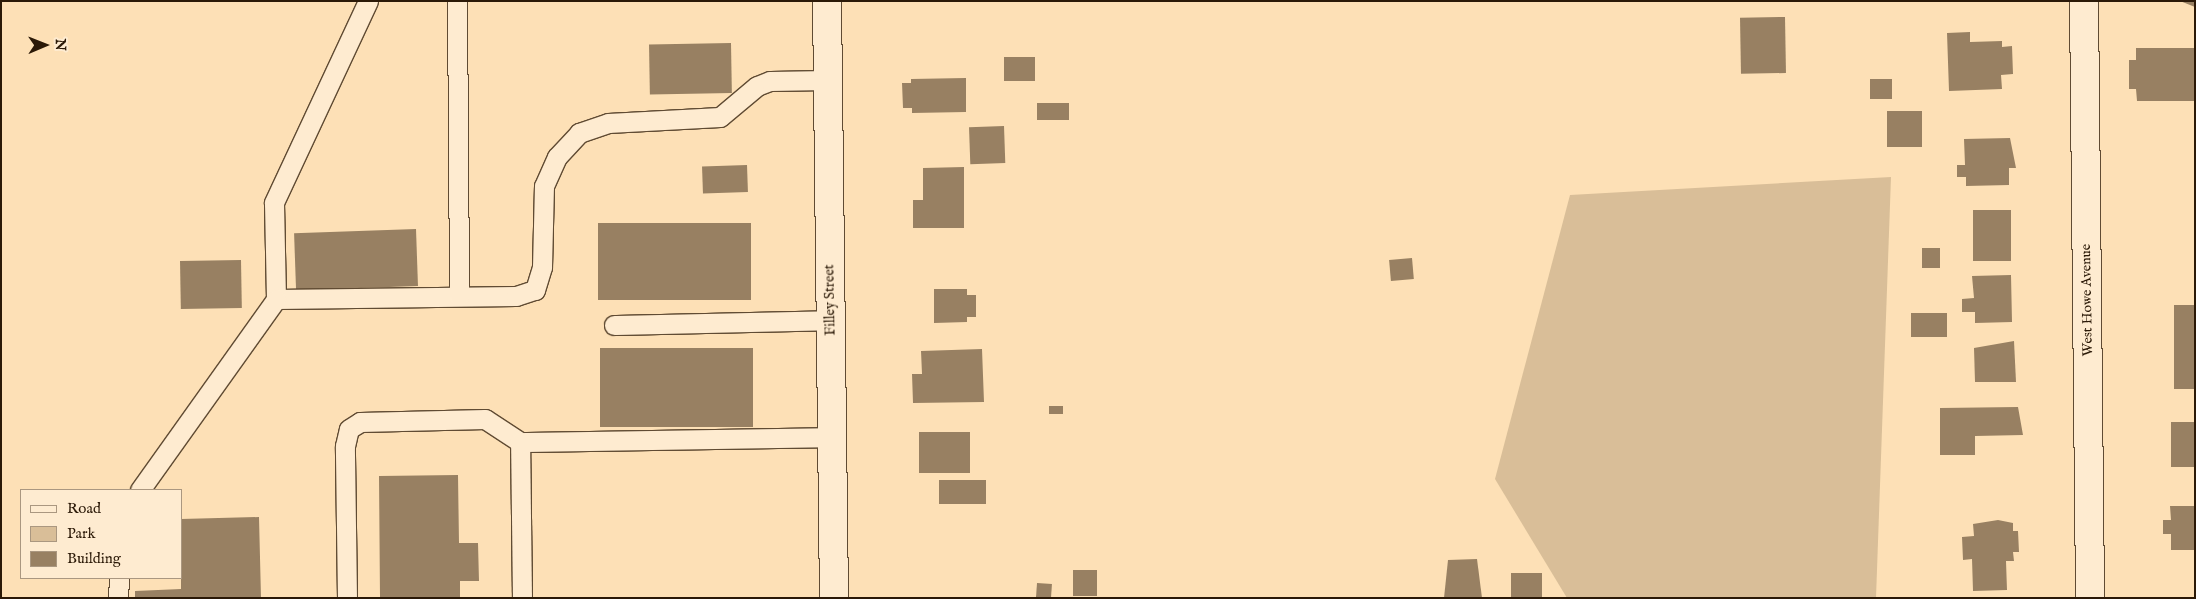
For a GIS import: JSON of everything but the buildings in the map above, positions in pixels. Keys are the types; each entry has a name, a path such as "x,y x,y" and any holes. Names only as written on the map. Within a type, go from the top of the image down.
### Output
{"street":[{"name":"Filley Street","path":"827,1 834,598"},
{"name":"West Howe Avenue","path":"2084,1 2090,598"}],"lane":[{"path":"141,489 276,299 274,203 368,1"},
{"path":"457,1 458,296"},
{"path":"276,299 516,296 535,290 542,268 544,186 557,157 579,133 608,123 720,117 757,86 770,81 828,80"},
{"path":"614,324 830,320"},
{"path":"347,598 345,446 349,429 360,422 485,419 520,442 832,437"},
{"path":"520,442 522,598"},
{"path":"118,598 119,579"}],"green space":[{"path":"1891,177 1876,598 1567,598 1495,479 1570,195"}]}
